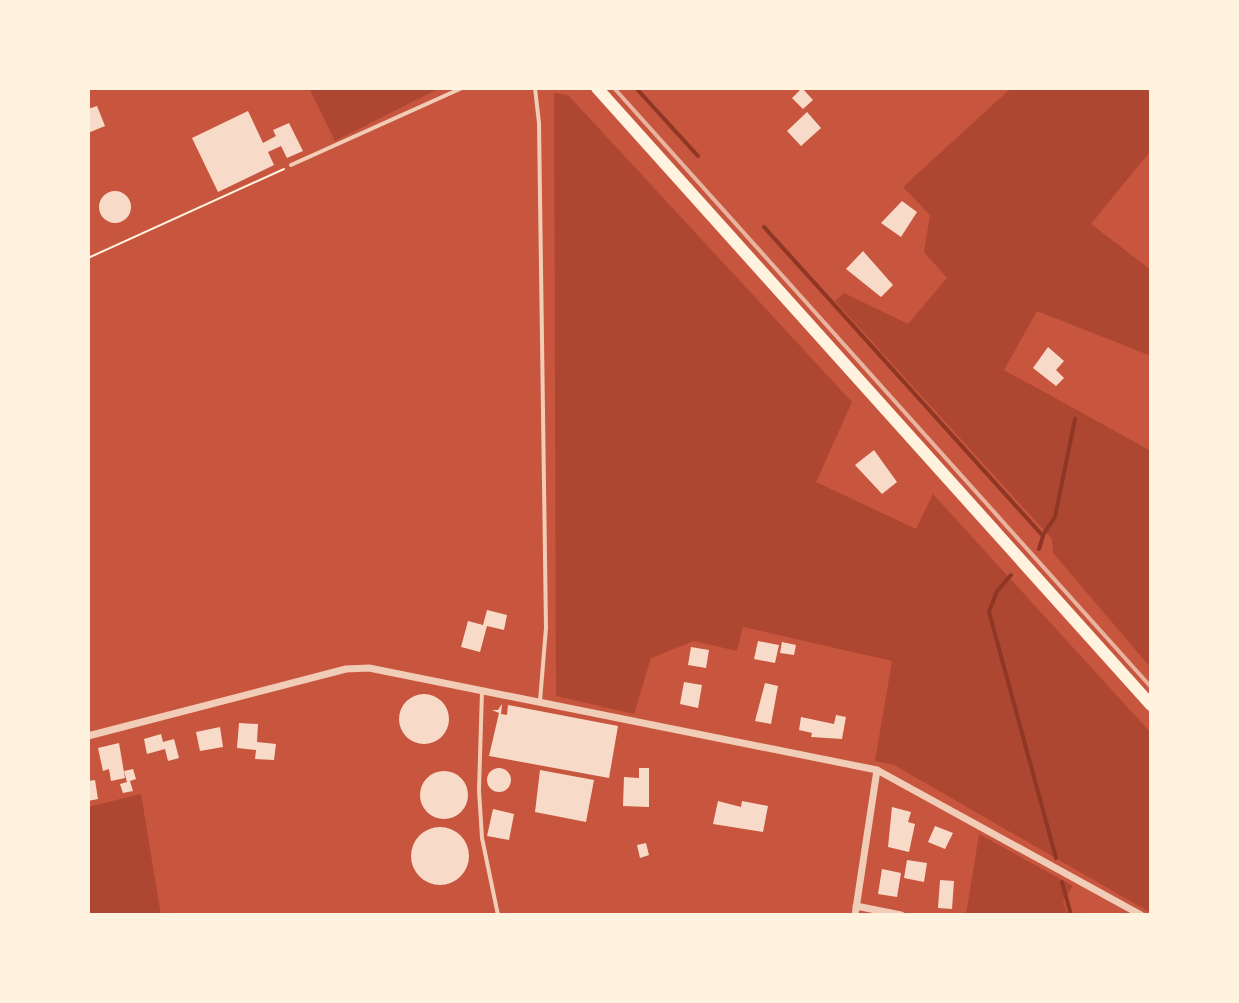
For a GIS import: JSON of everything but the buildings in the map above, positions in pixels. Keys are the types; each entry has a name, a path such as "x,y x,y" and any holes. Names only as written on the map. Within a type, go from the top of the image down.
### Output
{"main road":[{"path":"597,88 1151,705"}],"street":[{"path":"88,736 346,669 369,668 877,770 1141,915"},
{"path":"877,770 856,911 901,915"}],"lane":[{"path":"291,165 462,88"},
{"path":"535,88 539,123 546,628 540,704"},
{"path":"482,691 479,790 482,838 498,915"}],"path":[{"path":"88,258 291,165"}],"shaded area":[{"path":"309,88 440,88 335,141"},
{"path":"1011,88 1151,88 1151,150 1091,224 1151,270 1151,356 1037,311 1004,370 1151,451 1151,668 1053,553 1052,539 835,301 844,293 908,324 947,278 924,252 930,215 903,187"},
{"path":"554,93 568,95 852,402 816,482 916,529 933,494 1151,733 1151,913 894,765 875,761 892,661 743,627 737,651 694,641 651,658 634,714 556,696"},
{"path":"141,794 161,915 88,915 88,807"},
{"path":"979,834 1073,886 1063,901 1068,915 966,915"}],"waterway":[{"path":"636,88 698,156"},
{"path":"764,227 1043,536 1039,549"},
{"path":"1043,535 1055,517 1075,419"},
{"path":"1011,575 997,591 989,612 1056,858"},
{"path":"1062,882 1071,915"}],"railway":[{"path":"614,88 1151,687"}]}
